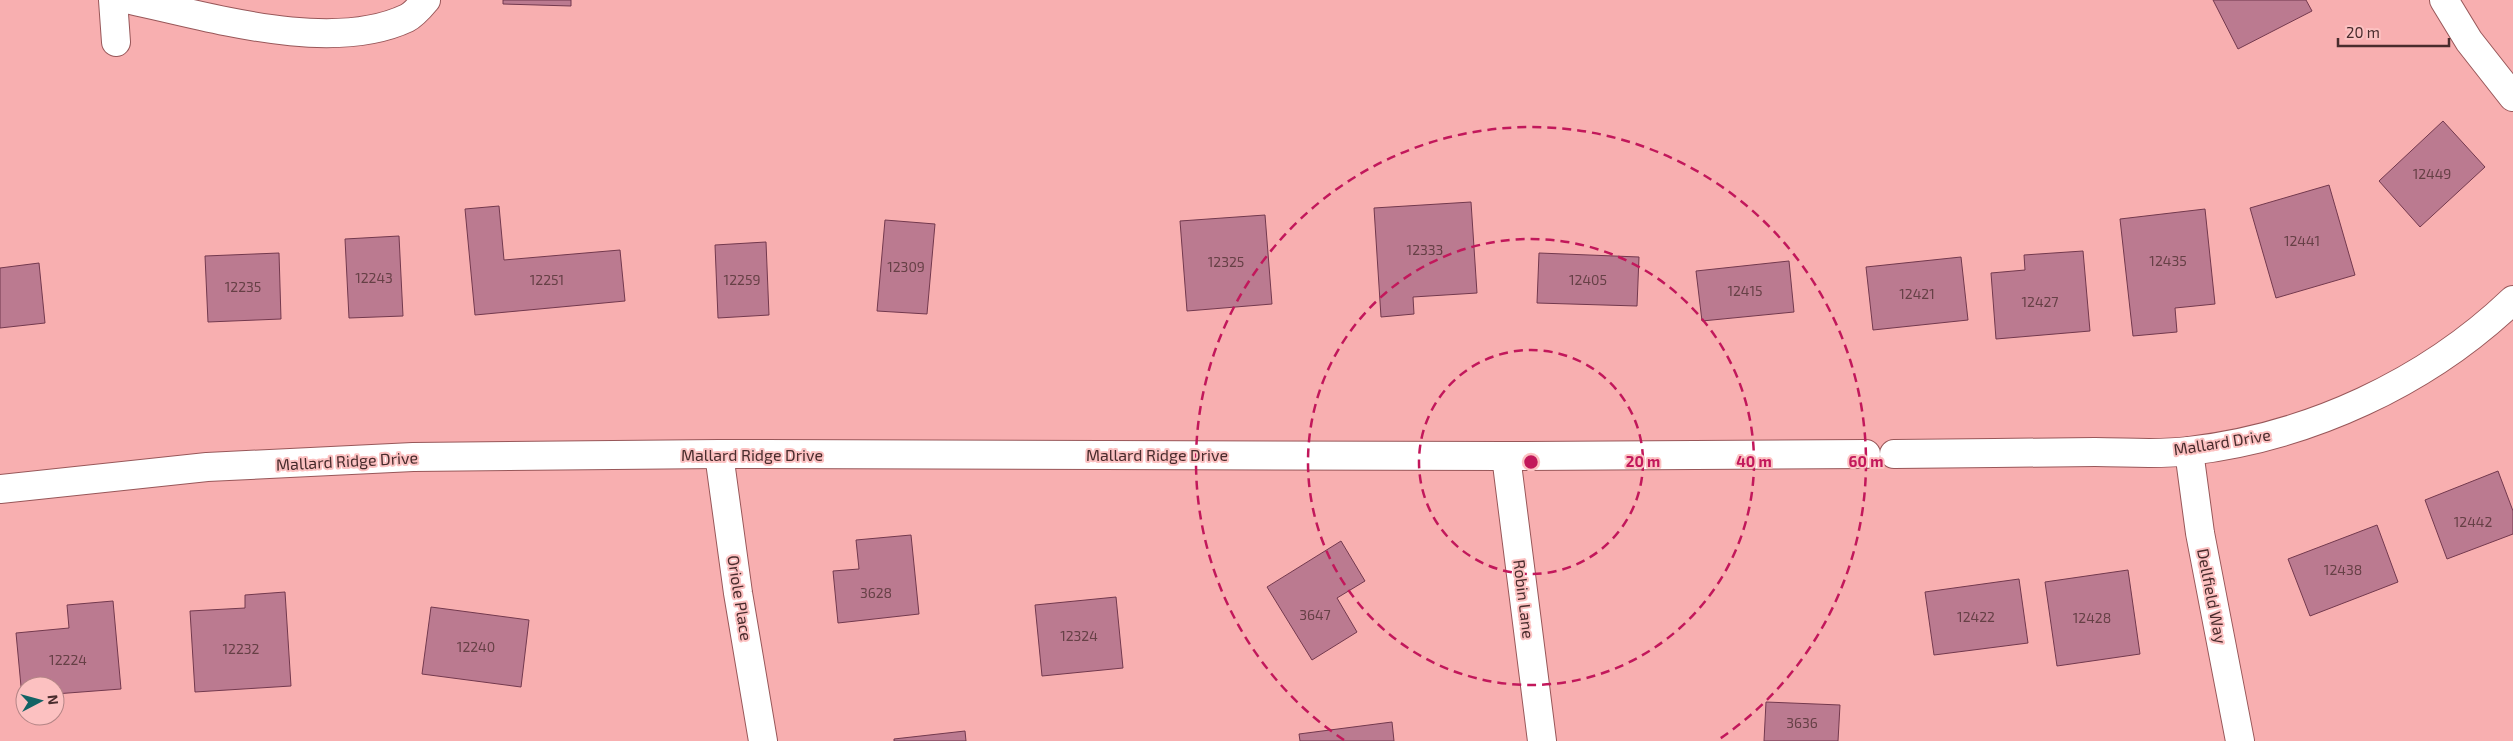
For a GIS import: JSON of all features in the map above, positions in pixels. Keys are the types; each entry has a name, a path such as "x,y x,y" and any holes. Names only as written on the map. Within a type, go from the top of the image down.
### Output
{"street":[{"path":"113,0 116,42"},
{"path":"131,0 230,22 326,34 364,31 408,18 426,0"},
{"path":"2444,0 2469,41 2513,97"},
{"name":"Mallard Drive","path":"1894,454 2189,451 2269,436 2326,418 2395,386 2456,349 2484,327 2513,300"},
{"name":"Dellfield Way","path":"2189,451 2200,533 2240,741"},
{"name":"Mallard Ridge Drive","path":"0,489 207,467 374,459 719,454 1506,456"},
{"name":"Oriole Place","path":"719,454 738,593 763,741"},
{"path":"1506,456 1866,454"},
{"name":"Robin Lane","path":"1506,456 1542,741"}],"building":[{"path":"503,0 571,0 571,6 503,4"},
{"path":"2213,0 2306,0 2312,11 2238,49"},
{"path":"2443,121 2485,167 2420,227 2379,181"},
{"path":"2329,185 2355,275 2276,298 2250,208"},
{"path":"1471,202 1477,293 1413,297 1414,314 1381,317 1374,208"},
{"path":"499,206 504,260 620,250 625,301 475,315 465,209"},
{"path":"2205,209 2215,304 2175,308 2177,332 2133,336 2120,219"},
{"path":"1265,215 1272,304 1187,311 1180,221"},
{"path":"885,220 935,224 927,314 877,311"},
{"path":"399,236 403,316 349,318 345,239"},
{"path":"766,242 769,315 718,318 715,245"},
{"path":"2083,251 2090,331 1996,339 1991,273 2025,270 2024,255"},
{"path":"279,253 281,319 208,322 205,256"},
{"path":"1539,253 1639,257 1637,306 1537,303"},
{"path":"1961,257 1968,320 1873,330 1866,267"},
{"path":"1789,261 1794,312 1702,321 1696,271"},
{"path":"39,263 45,323 0,328 0,268"},
{"path":"2498,471 2513,511 2513,534 2447,559 2425,500"},
{"path":"2377,525 2398,582 2310,616 2288,559"},
{"path":"911,535 919,614 838,623 833,571 859,569 856,540"},
{"path":"1341,541 1365,581 1337,598 1357,632 1312,660 1267,587"},
{"path":"2128,570 2140,654 2057,666 2045,582"},
{"path":"2019,579 2028,643 1934,655 1925,592"},
{"path":"285,592 291,686 195,692 190,611 245,608 245,595"},
{"path":"1116,597 1123,668 1042,676 1035,605"},
{"path":"113,601 121,689 65,693 65,676 20,676 16,633 69,628 67,605"},
{"path":"431,607 529,620 521,687 422,674"},
{"path":"1766,702 1840,705 1838,741 1764,741"},
{"path":"1392,722 1394,741 1300,741 1299,734"},
{"path":"965,731 966,741 894,741 894,739"}]}
